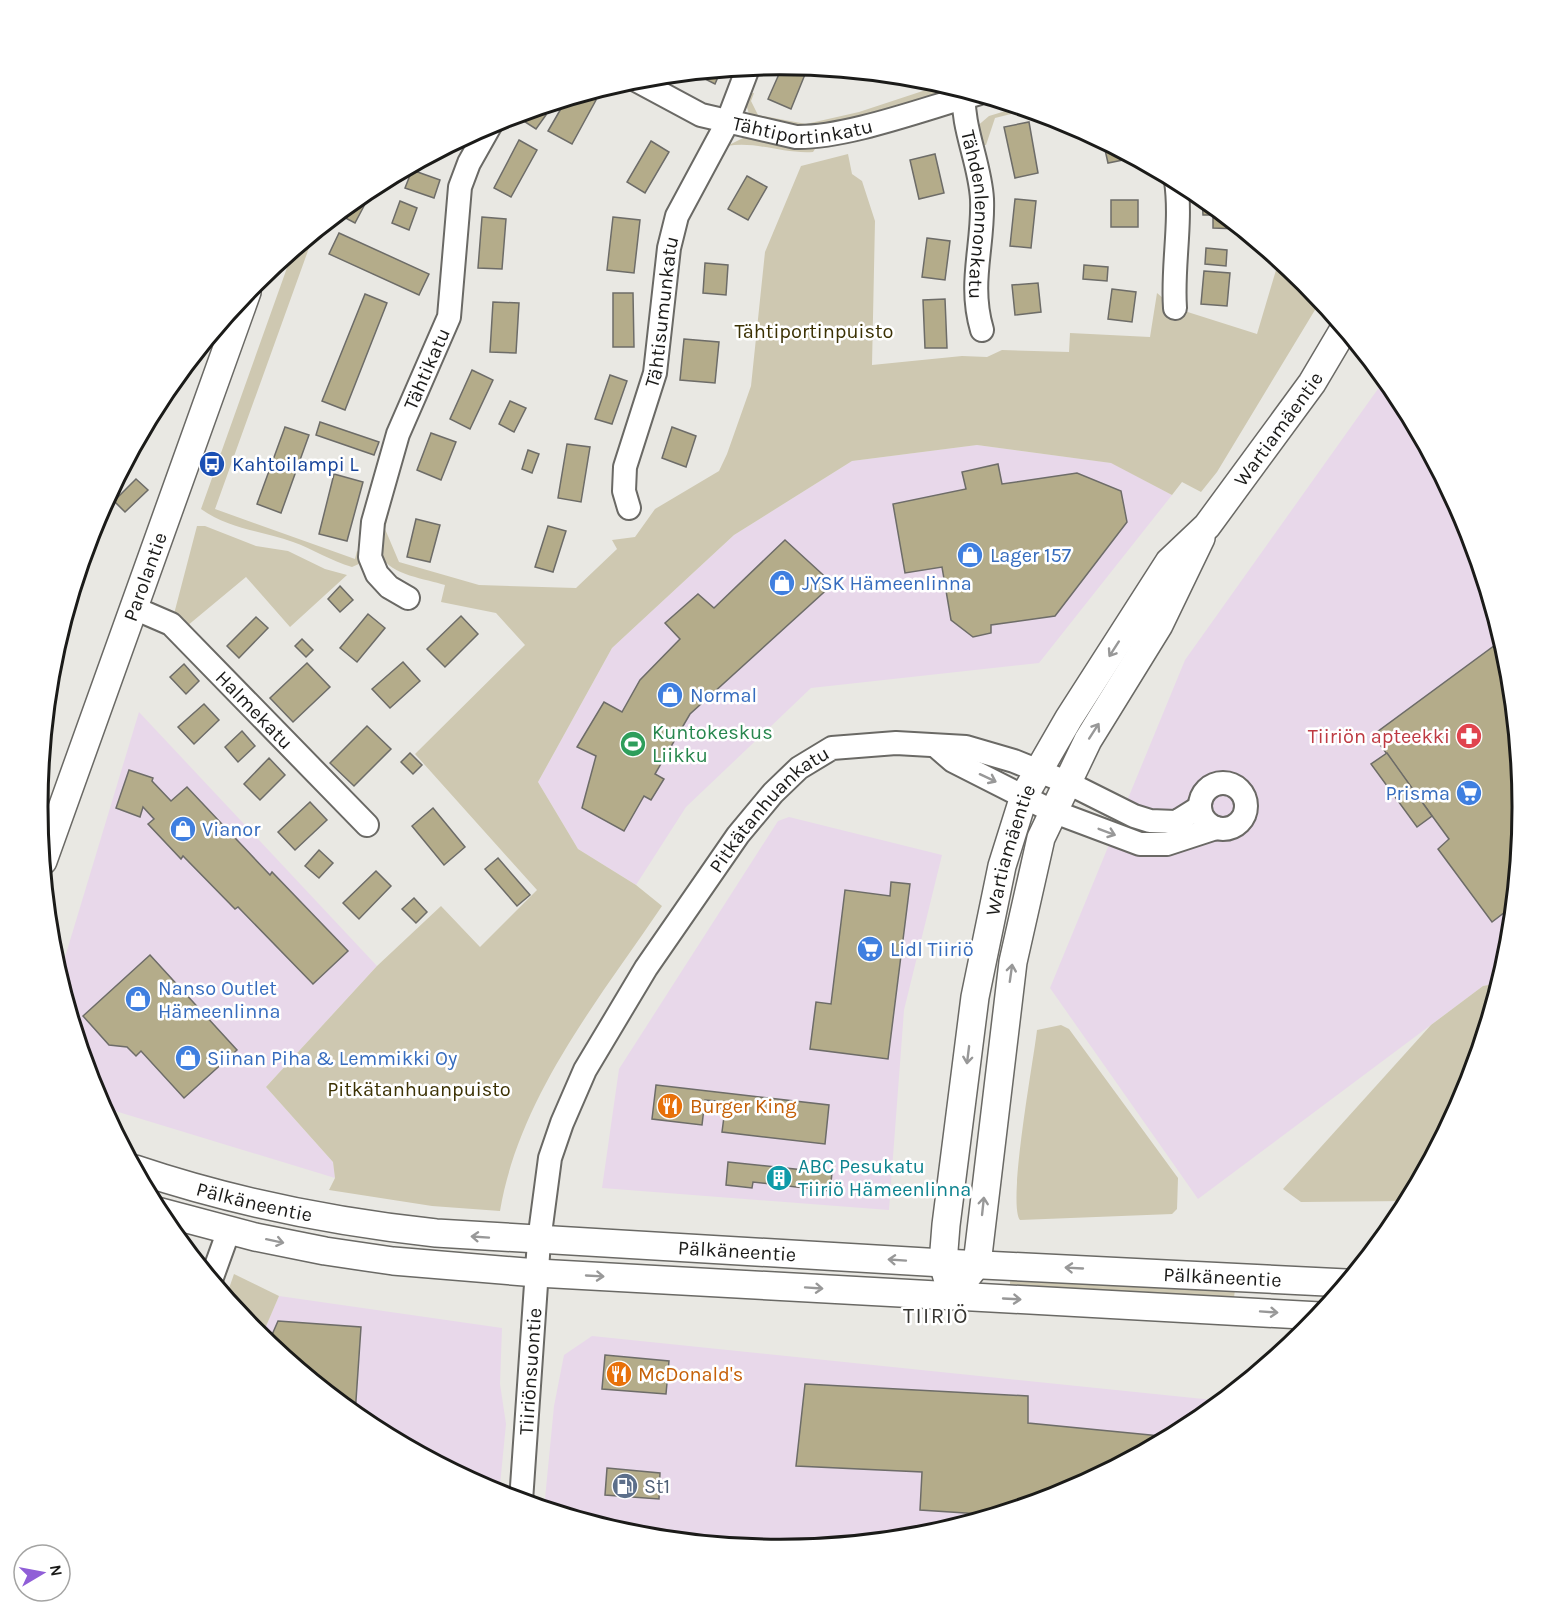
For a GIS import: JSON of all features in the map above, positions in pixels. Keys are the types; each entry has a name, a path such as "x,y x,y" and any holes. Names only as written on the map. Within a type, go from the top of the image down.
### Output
{"main road":[{"name":"Parolantie","path":"49,843 238,316"},
{"name":"Wartiamäentie","path":"953,1296 943,1263 975,997 1002,866 1024,796 1038,769 1169,562 1207,526 1312,383 1340,336"},
{"name":"Wartiamäentie","path":"977,1264 1012,962 1041,838 1088,740 1159,625 1207,526"},
{"name":"Pälkäneentie","path":"145,1172 220,1195 325,1217 425,1232 539,1241 1337,1283"},
{"name":"Pälkäneentie","path":"171,1214 229,1230 325,1251 382,1259 537,1273 1307,1315"},
{"path":"953,1296 977,1264"}],"street":[{"name":"Tähtisumunkatu","path":"629,508 624,491 625,467 654,373 669,248 677,216 727,123 745,76"},
{"name":"Tähtiportinkatu","path":"649,87 701,115 782,135 810,137 849,129 958,97"},
{"name":"Tähdenlennonkatu","path":"969,100 982,199 975,276 976,310 982,330"},
{"name":"Tähtikatu","path":"408,598 389,587 377,574 370,557 373,522 398,434 449,316 460,187 469,163 482,139"},
{"path":"1175,308 1174,288 1178,240 1176,191"},
{"name":"Halmekatu","path":"134,608 171,624 367,825"},
{"name":"Pitkätanhuankatu","path":"539,1241 550,1158 572,1096 646,968 738,835 773,793 813,758 832,748 896,743 938,748 953,761 1052,811 1122,838 1151,845 1167,844 1216,828"},
{"path":"938,748 966,747 1038,769 1134,816 1157,823 1176,822 1200,807"},
{"path":"1229,784 1243,794 1246,810 1241,821 1230,828 1216,828 1205,820 1200,807 1204,794 1215,785 1229,784"},
{"path":"215,1272 229,1230"},
{"name":"Tiiriönsuontie","path":"522,1492 539,1241"}],"shaded area":[{"path":"1380,387 1415,441 1457,527 1488,618 1499,665 1507,712 1513,808 1507,903 1499,950 1491,985 1483,986 1198,1199 1050,988 1185,660"},
{"path":"977,445 1112,463 1172,495 1039,663 811,688 686,807 636,885 578,849 538,782 612,648 734,535 852,461"},
{"path":"139,712 377,966 266,1087 333,1162 335,1178 115,1111 87,1043 64,960"},
{"path":"789,817 942,855 904,1010 889,1210 602,1188 619,1069 778,821"},
{"path":"279,1296 502,1328 500,1384 506,1424 500,1484 414,1442 374,1417 335,1389 266,1327"},
{"path":"592,1336 1211,1400 1147,1442 1104,1464 1061,1484 970,1515 876,1534 780,1540 733,1538 685,1534 638,1526 545,1501 554,1406 564,1355"}],"green space":[{"path":"926,90 937,92 932,97 856,119 805,129 750,117 745,101 748,94 754,93 751,101 758,115 806,124 859,112"},
{"path":"1006,111 1014,113 995,118 986,145 982,145 975,128 989,116"},
{"path":"745,137 817,146 813,152 802,152 749,145 727,146"},
{"name":"Pitkätanhuanpuisto","path":"848,154 852,174 862,181 875,221 872,365 962,356 987,357 1002,350 1069,352 1070,333 1150,337 1157,293 1175,308 1257,334 1276,269 1316,309 1217,472 1201,492 1182,482 1172,495 1111,463 977,445 852,461 734,535 612,648 538,782 578,849 636,885 662,906 588,1013 543,1089 524,1128 510,1169 500,1211 432,1206 329,1190 335,1178 333,1162 266,1087 377,966 441,906 480,947 537,890 415,754 525,645 496,613 441,602 445,585 401,572 386,562 381,556 385,510 389,512 385,529 399,562 479,585 576,588 617,549 612,540 635,537 655,509 719,471 751,386 765,252 801,166"},
{"path":"309,248 215,509 355,559 357,551 361,554 361,563 352,567 337,562 293,542 223,521 201,509 287,267"},
{"path":"197,526 205,526 256,546 288,551 325,569 347,575 290,627 246,577 187,626 174,614"},
{"path":"1491,985 1474,1043 1457,1088 1415,1174 1398,1201 1301,1202 1283,1189 1431,1025 1483,986"},
{"path":"1061,1025 1069,1029 1178,1178 1177,1209 1172,1214 1020,1220 1017,1208 1019,1160 1037,1030"},
{"path":"234,1274 279,1296 266,1327 263,1325 229,1289"},
{"path":"1010,1278 1235,1289 1234,1298 1160,1298 1010,1286"}],"building":[{"path":"779,75 804,76 791,109 768,99"},
{"path":"717,78 715,84 706,79"},
{"path":"596,100 572,144 548,131 561,109"},
{"path":"546,115 536,129 525,122"},
{"path":"1029,122 1038,173 1015,178 1004,127"},
{"path":"519,140 537,150 511,197 494,188"},
{"path":"651,141 669,152 645,193 627,182"},
{"path":"1105,152 1122,160 1108,163"},
{"path":"935,154 944,193 919,199 910,160"},
{"path":"417,172 440,180 434,198 405,188 410,176"},
{"path":"747,176 767,187 748,220 728,209"},
{"path":"1015,199 1036,201 1031,248 1010,246"},
{"path":"1111,200 1138,200 1138,227 1111,227"},
{"path":"400,201 417,208 409,230 392,223"},
{"path":"365,205 355,223 346,218"},
{"path":"482,217 506,219 502,269 478,268"},
{"path":"613,217 640,220 634,273 607,270"},
{"path":"1213,218 1215,218 1229,229 1213,228"},
{"path":"339,233 429,274 419,295 329,254"},
{"path":"927,238 950,241 945,280 922,277"},
{"path":"1206,248 1227,250 1226,266 1205,264"},
{"path":"705,263 728,265 726,295 703,293"},
{"path":"1084,265 1108,267 1107,281 1083,279"},
{"path":"1204,271 1230,273 1227,306 1201,304"},
{"path":"1038,283 1041,312 1015,315 1012,285"},
{"path":"1112,289 1136,292 1132,322 1108,319"},
{"path":"613,293 633,293 634,347 613,347"},
{"path":"365,294 387,303 345,410 322,401"},
{"path":"945,299 947,348 925,348 923,300"},
{"path":"493,302 519,303 516,353 490,352"},
{"path":"684,339 719,342 715,383 680,380"},
{"path":"472,370 493,380 470,429 450,419"},
{"path":"610,375 627,381 612,424 595,419"},
{"path":"510,401 526,408 514,432 499,424"},
{"path":"320,422 379,442 374,455 316,435"},
{"path":"285,427 309,435 281,513 257,504"},
{"path":"672,427 696,436 686,467 662,458"},
{"path":"431,433 456,442 441,480 417,470"},
{"path":"567,444 590,447 581,502 558,498"},
{"path":"528,450 539,454 532,473 522,469"},
{"path":"998,464 1002,484 1077,473 1121,491 1127,522 1055,616 991,625 991,633 973,637 951,620 942,567 905,573 893,504 966,489 962,472"},
{"path":"334,474 363,482 347,541 319,534"},
{"path":"136,479 148,490 125,512 115,502"},
{"path":"416,519 440,525 430,562 407,557"},
{"path":"548,526 566,531 553,572 535,567"},
{"path":"785,540 833,584 690,714 655,774 664,779 651,800 644,796 624,831 582,808 596,756 577,747 604,702 622,712 640,680 680,639 665,623 698,594 714,608"},
{"path":"340,586 353,600 340,612 328,599"},
{"path":"368,614 385,628 357,662 340,648"},
{"path":"461,616 478,634 445,667 427,649"},
{"path":"256,617 268,628 239,658 227,646"},
{"path":"302,639 313,650 306,657 295,646"},
{"name":"Prisma","path":"1494,646 1507,712 1513,808 1506,912 1492,922 1438,849 1449,839 1373,735"},
{"path":"403,662 420,681 390,708 372,689"},
{"path":"307,663 330,687 293,722 270,698"},
{"path":"184,664 199,681 186,694 170,677"},
{"path":"204,704 219,720 194,744 178,727"},
{"path":"367,726 391,749 354,786 330,763"},
{"path":"242,731 255,746 238,762 225,747"},
{"path":"410,753 422,765 413,774 401,762"},
{"path":"1387,753 1432,816 1417,827 1371,764"},
{"path":"269,758 285,775 260,800 244,784"},
{"path":"129,770 153,778 152,781 171,801 187,787 270,875 272,872 348,951 313,984 238,907 235,909 183,856 181,859 148,824 154,819 143,807 140,817 116,808"},
{"path":"310,802 327,820 295,850 278,832"},
{"path":"433,808 465,847 444,865 412,826"},
{"path":"319,850 333,863 319,878 305,866"},
{"path":"498,858 530,895 517,906 485,869"},
{"path":"376,871 391,886 359,919 343,903"},
{"name":"Lidl Tiiriö","path":"891,882 910,884 888,1059 810,1049 816,1002 831,1004 845,890 890,896"},
{"path":"414,898 427,912 416,923 402,909"},
{"path":"150,955 237,1050 184,1098 141,1051 136,1056 127,1047 109,1045 83,1016"},
{"path":"656,1085 829,1105 825,1144 722,1132 725,1109 716,1108 716,1101 705,1100 702,1125 652,1119"},
{"name":"ABC Pesukatu Tiiriö Hämeenlinna","path":"728,1162 832,1173 830,1191 753,1182 752,1188 726,1185"},
{"path":"278,1321 361,1327 356,1404 298,1358 272,1334"},
{"path":"605,1355 669,1361 666,1394 602,1389"},
{"path":"805,1384 1028,1396 1028,1423 1157,1436 1061,1484 975,1514 920,1510 922,1472 796,1466"},
{"path":"607,1468 660,1473 659,1499 605,1495"}],"place":[{"name":"Kahtoilampi L","path":"212,464"},
{"name":"Lager 157","path":"970,555"},
{"name":"JYSK Hämeenlinna","path":"782,583"},
{"name":"Normal","path":"670,695"},
{"name":"Tiiriön apteekki","path":"1469,736"},
{"name":"Kuntokeskus Liikku","path":"633,744"},
{"name":"Prisma","path":"1469,793"},
{"name":"Vianor","path":"183,829"},
{"name":"Lidl Tiiriö","path":"870,949"},
{"name":"Nanso Outlet Hämeenlinna","path":"138,999"},
{"name":"Siinan Piha & Lemmikki Oy","path":"188,1058"},
{"name":"Burger King","path":"670,1106"},
{"name":"ABC Pesukatu Tiiriö Hämeenlinna","path":"779,1178"},
{"name":"McDonald's","path":"619,1374"},
{"name":"St1","path":"625,1486"}],"district":[{"name":"TIIRIÖ","path":"936,1316"}],"park label":[{"name":"Tähtiportinpuisto","path":"814,331"}]}
